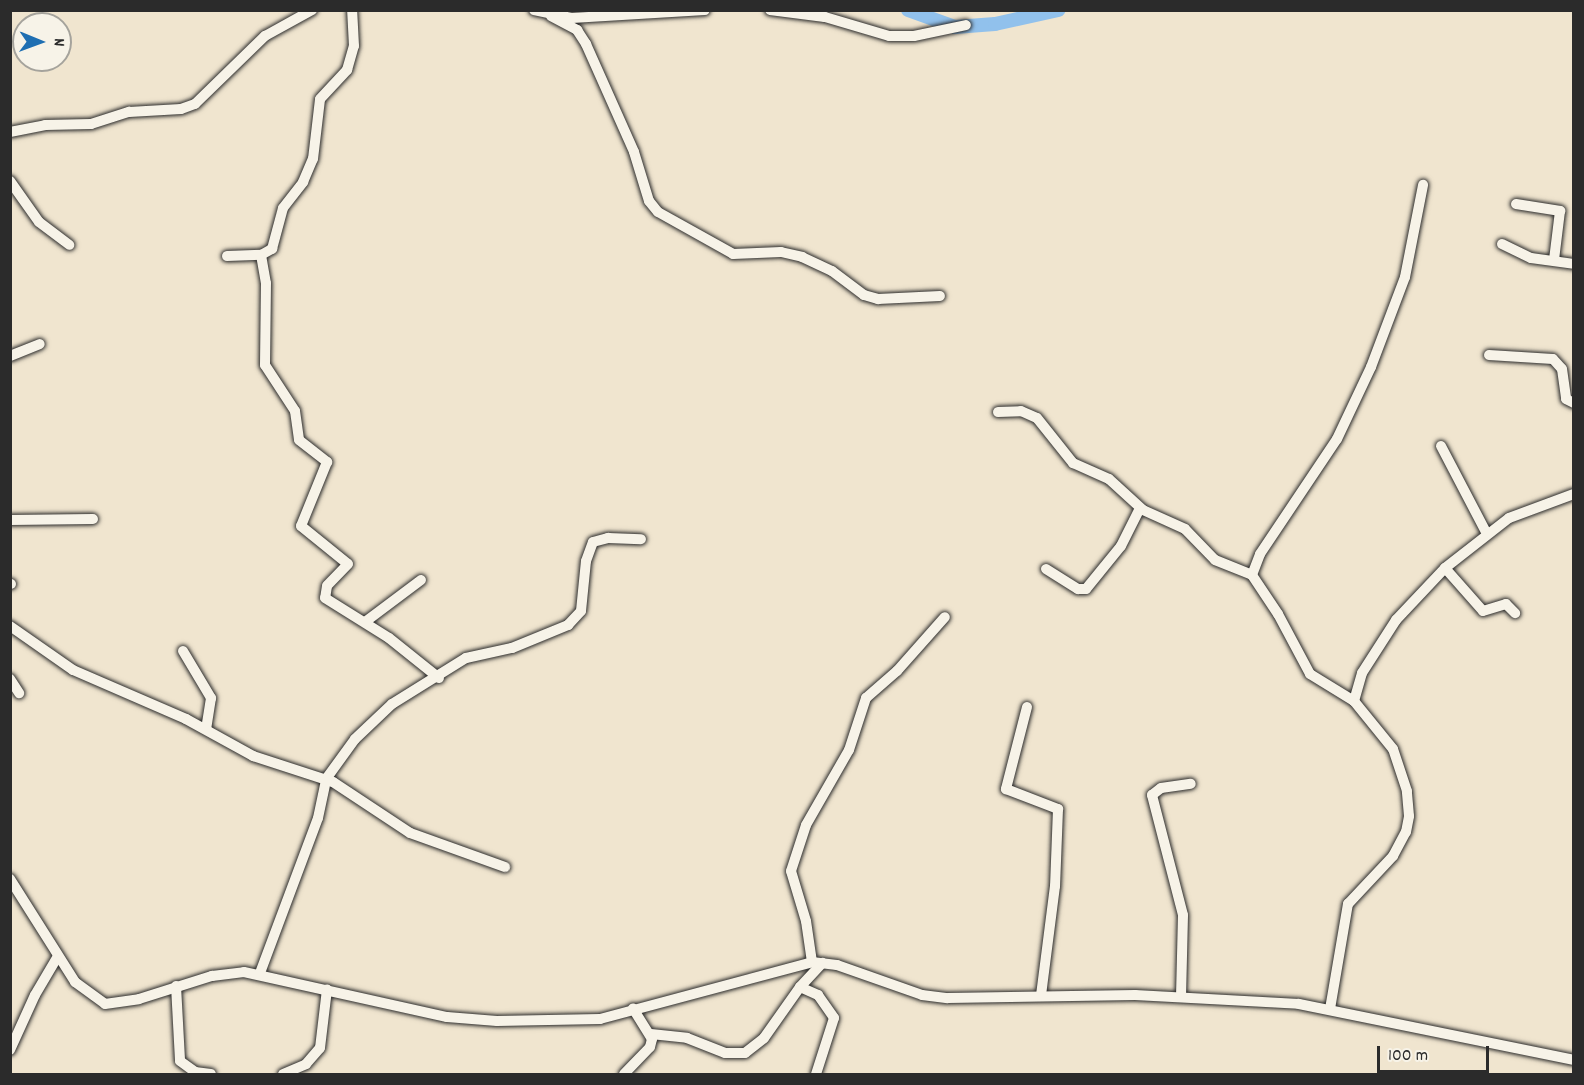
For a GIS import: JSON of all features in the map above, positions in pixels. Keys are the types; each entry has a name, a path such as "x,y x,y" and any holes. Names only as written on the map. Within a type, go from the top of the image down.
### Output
{"street":[{"path":"10,132 45,125 90,124 129,112 195,104 286,16 312,10"},
{"path":"227,256 261,255 272,249 283,208 309,172 323,93 347,70 354,46 352,10"},
{"path":"534,10 577,30 586,44 634,152 649,201 658,212 733,254 781,252 802,257 832,272 864,295 878,299 940,296"},
{"path":"551,16 705,10"},
{"path":"770,10 825,17 890,36 914,36 966,25"},
{"path":"10,181 39,222 69,245"},
{"path":"1252,575 1260,554 1337,439 1371,367 1405,277 1423,185"},
{"path":"1515,204 1560,210 1554,260"},
{"path":"1502,244 1531,258 1574,264"},
{"path":"261,255 266,283 265,364 295,411 299,440 327,462 301,526 347,561 346,568 324,591 325,598 365,622 439,678"},
{"path":"10,356 40,344"},
{"path":"1489,355 1553,359 1562,369 1563,394 1574,403"},
{"path":"998,412 1021,411 1037,418 1073,462 1109,479 1140,508 1185,529 1215,560 1252,575 1278,614 1310,674 1354,701 1393,749 1407,791 1406,831 1393,856 1348,904 1330,1009"},
{"path":"1441,446 1487,534"},
{"path":"1354,701 1362,673 1381,641 1445,568 1487,534 1522,511 1574,494"},
{"path":"1046,569 1078,589 1086,590 1121,546 1140,508"},
{"path":"10,520 93,519"},
{"path":"260,973 318,818 326,779 344,752 376,717 474,655 512,648 568,625 581,611 586,561 593,542 608,538 641,539"},
{"path":"1445,568 1483,611 1506,604 1515,614"},
{"path":"365,622 421,580"},
{"path":"651,1034 687,1038 725,1053 745,1053 764,1038 817,963 791,871 806,825 849,750 866,698 897,671 945,617"},
{"path":"10,626 73,670 206,729 253,756 326,779 410,833 505,867"},
{"path":"183,651 211,698 206,729"},
{"path":"10,679 19,693"},
{"path":"1027,707 1006,789 1058,809 1055,886 1041,996"},
{"path":"1181,997 1183,915 1152,795 1161,788 1191,784"},
{"path":"10,879 58,956 84,991 105,1004 139,999 228,972 260,973 447,1017 477,1020 600,1019 633,1008 817,963 922,995 948,998 1041,996 1265,1000 1330,1009 1574,1060"},
{"path":"10,1050 35,995 58,956"},
{"path":"176,986 180,1061 195,1072 211,1074"},
{"path":"800,987 818,995 834,1018 816,1074"},
{"path":"283,1074 306,1064 320,1048 327,989"},
{"path":"624,1074 650,1047 651,1034 633,1008"}],"waterway":[{"path":"908,10 955,27 995,24 1058,10"}]}
